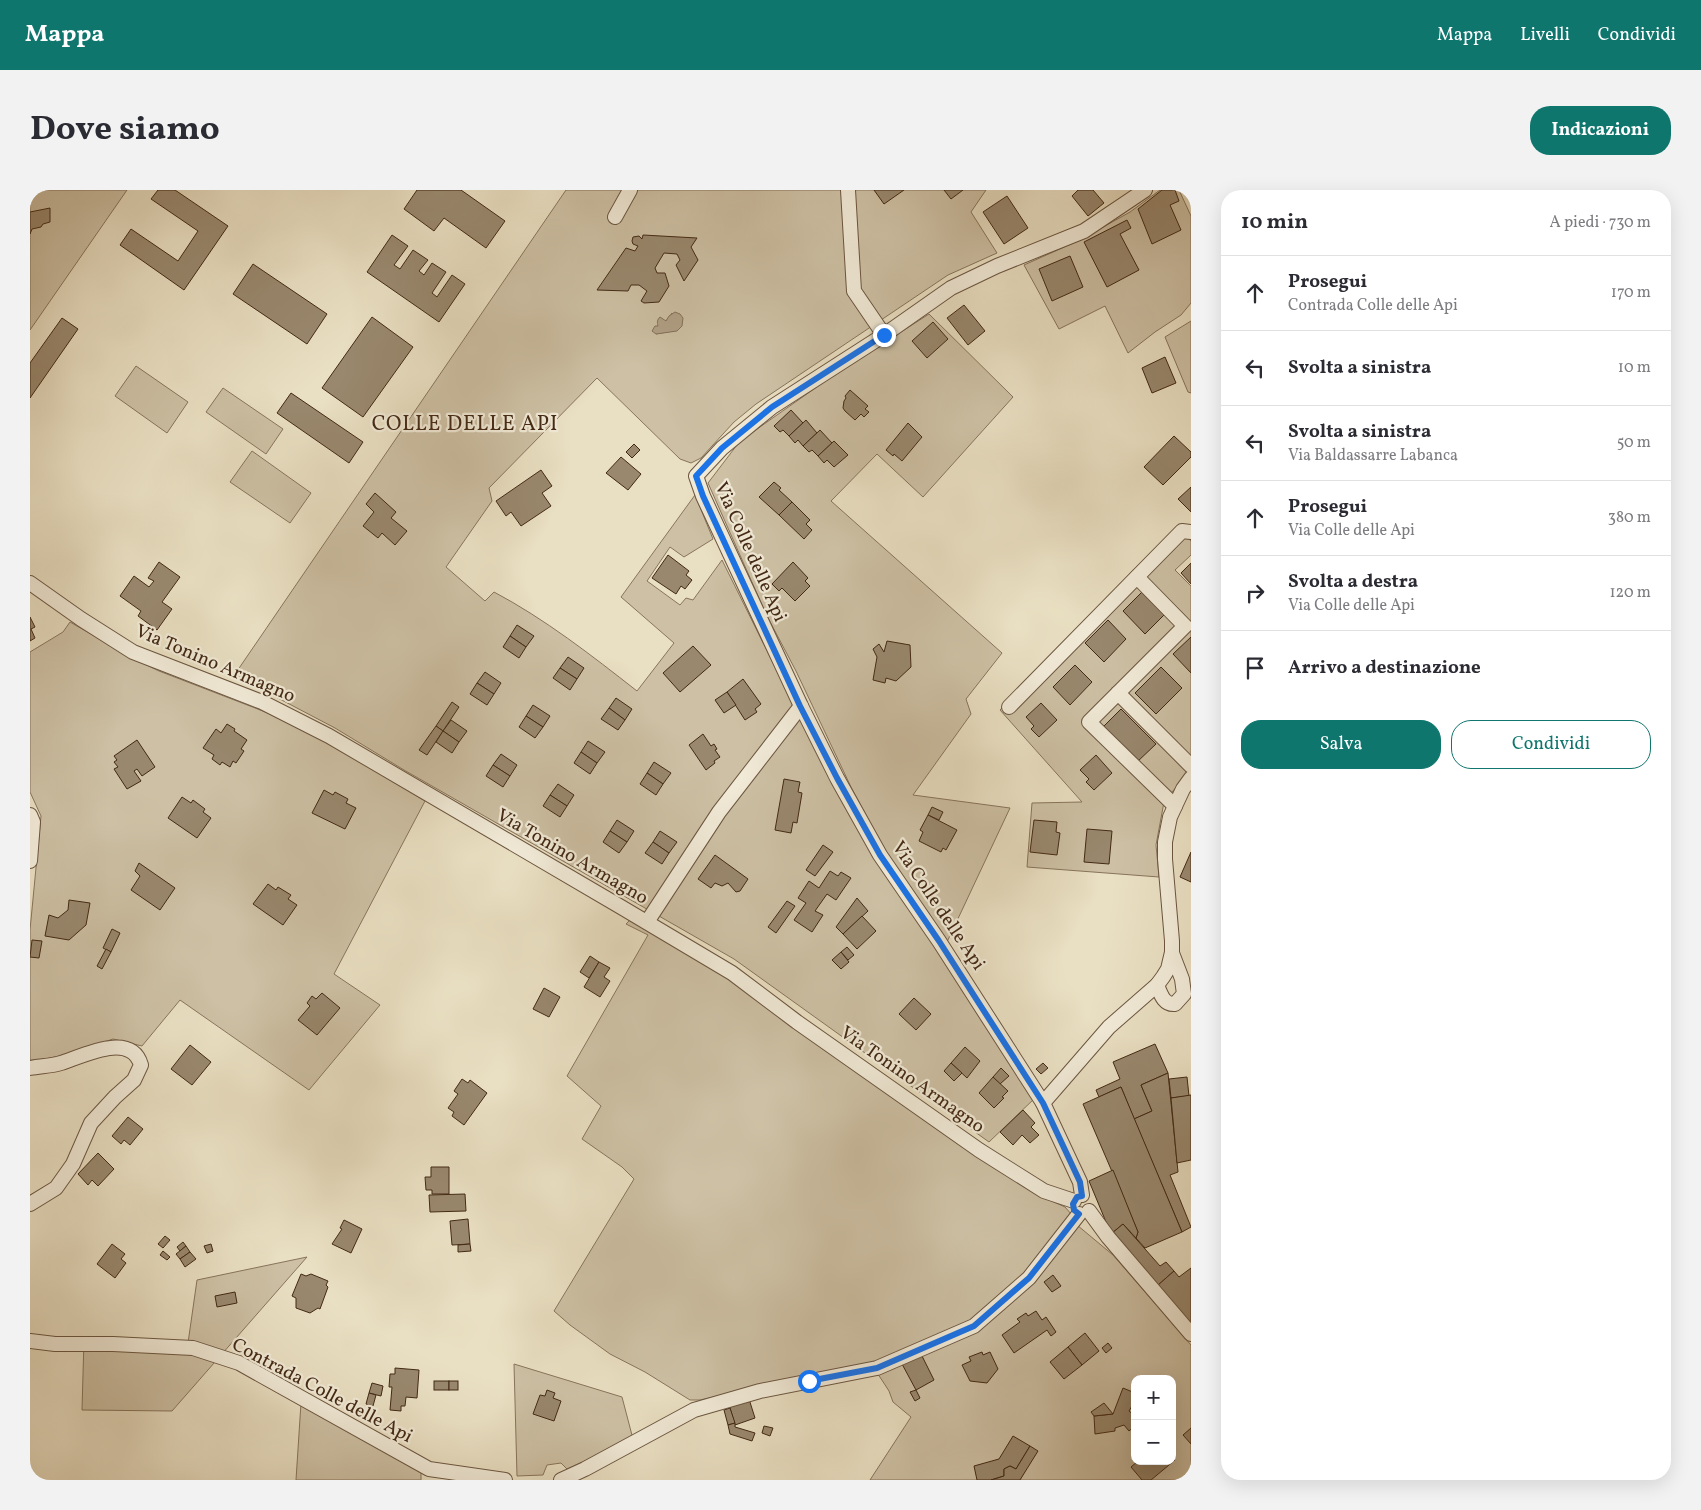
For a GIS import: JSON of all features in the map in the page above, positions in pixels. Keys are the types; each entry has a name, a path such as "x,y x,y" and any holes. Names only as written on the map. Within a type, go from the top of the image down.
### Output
{"street":[{"path":"616,217 630,190"},
{"path":"848,190 854,291 884,335"},
{"name":"Via Colle delle Api","path":"1081,1205 1080,1182 1043,1103 939,941 880,855 837,778 800,706 703,496 696,476 722,448 772,407 884,335 951,288 998,266 1084,231 1145,190"},
{"path":"1009,707 1182,530 1191,532"},
{"path":"1137,576 1185,626 1089,722 1175,806"},
{"name":"Via Tonino Armagno","path":"30,583 81,619 133,652 262,702 329,736 647,922 732,973 797,1022 979,1150 1044,1191 1081,1205"},
{"path":"1118,693 1191,766"},
{"path":"647,922 719,812 800,706"},
{"path":"1157,985 1166,1002 1170,1004 1175,1004 1184,994 1182,979 1172,952 1165,842 1170,817 1183,789 1191,778"},
{"path":"30,815 33,822 30,861"},
{"path":"1043,1103 1109,1027 1157,985 1168,969 1172,952"},
{"path":"30,1068 59,1064 94,1051 117,1047 129,1050 139,1057 141,1065 134,1080 91,1123 73,1164 56,1188 30,1204"},
{"path":"561,1480 694,1410 760,1391 877,1368 974,1326 1029,1278 1081,1205 1191,1334"},
{"name":"Contrada Colle delle Api","path":"30,1341 55,1344 114,1344 193,1348 239,1364 429,1469 505,1480"}],"shaded area":[{"path":"30,190 127,190 30,330"},
{"path":"566,190 986,190 971,212 997,253 948,275 756,404 734,422 701,458 691,463 680,459 597,378 489,488 492,501 446,567 485,601 494,592 513,603 567,638 637,691 674,643 621,597 695,495 713,539 684,557 670,547 647,581 680,605 686,598 693,600 722,560 831,780 1035,1098 989,1142 734,959 404,770 335,728 233,677","holes":["672,313 678,330 656,334 658,326 668,319"]},
{"path":"1160,190 1179,190 1191,216 1191,303 1181,315 1128,353 1105,306 1059,329 1024,265 1080,240 1130,212"},
{"path":"675,312 683,318 682,326 677,331 656,334 652,331 655,326 658,326 658,319 660,317 666,321"},
{"path":"929,314 1013,397 923,497 877,454 831,501 1002,653 966,699 971,714 913,795 1010,808 947,942 885,850 851,787 796,671 767,616 708,483 740,441 831,377"},
{"path":"1191,321 1191,393 1188,392 1165,337"},
{"path":"136,366 188,402 167,433 115,396"},
{"path":"223,388 283,429 266,454 206,412"},
{"path":"252,451 311,493 290,523 230,482"},
{"path":"1176,527 1191,541 1191,555 1175,570 1191,586 1191,769 1164,802 1156,845 1159,877 1027,867 1032,803 1082,802 1000,710"},
{"path":"70,622 159,671 268,713 333,746 425,801 334,974 380,1005 309,1090 180,1000 142,1046 113,1039 64,1055 30,1062 30,930 41,816 30,792 30,652 63,632"},
{"path":"632,918 724,975 787,1023 958,1144 1036,1194 1065,1207 1072,1215 1023,1276 970,1323 876,1363 700,1400 690,1400 645,1372 610,1354 554,1311 634,1179 622,1167 582,1139 601,1106 567,1076 648,935 626,924"},
{"path":"1077,1225 1113,1255 1191,1345 1191,1480 870,1480 911,1417 893,1402 889,1391 876,1371 975,1328"},
{"path":"307,1257 172,1411 82,1410 84,1339 188,1343 197,1280"},
{"path":"514,1364 622,1397 633,1439 567,1469 561,1463 547,1465 543,1475 517,1476"},
{"path":"301,1403 421,1472 421,1480 296,1480"}],"building":[{"path":"158,190 175,190 228,226 184,290 120,245 131,229 178,261 198,231 151,199"},
{"path":"417,190 461,190 505,221 486,248 444,218 434,231 404,209"},
{"path":"874,190 904,190 884,204"},
{"path":"944,190 963,190 951,199"},
{"path":"1078,190 1093,190 1104,203 1088,216 1072,196"},
{"path":"1162,190 1175,190 1179,201 1170,205 1181,230 1152,244 1138,209"},
{"path":"1007,196 1028,228 1004,244 983,212"},
{"path":"50,208 50,222 32,229 30,234 30,212"},
{"path":"1127,220 1131,228 1120,234 1139,270 1107,287 1084,242"},
{"path":"392,235 408,246 394,265 400,269 413,250 428,260 419,271 424,275 432,263 446,272 432,293 437,297 452,275 465,284 439,322 367,272"},
{"path":"643,235 697,238 691,247 698,260 684,281 676,265 680,260 677,254 664,253 655,268 657,273 665,273 669,286 659,302 644,303 641,301 647,291 639,285 631,285 628,291 597,290 626,248 635,251 638,246 633,244 633,237 639,236 642,239"},
{"path":"1070,256 1083,287 1052,301 1039,269"},
{"path":"253,264 327,314 307,344 233,294"},
{"path":"964,305 985,331 968,345 947,318"},
{"path":"372,317 413,347 363,417 322,388"},
{"path":"62,318 78,329 30,398 30,363"},
{"path":"933,322 948,339 927,358 912,341"},
{"path":"1165,357 1176,383 1152,393 1142,368"},
{"path":"850,390 868,406 865,409 869,412 864,417 861,414 855,420 843,408 845,396"},
{"path":"291,393 363,442 349,463 277,413"},
{"path":"791,410 803,423 789,436 783,430 780,432 774,426"},
{"path":"806,420 817,433 803,446 798,440 795,443 789,436"},
{"path":"908,423 922,437 902,461 886,450"},
{"path":"820,430 832,443 818,456 812,450 809,452 803,446"},
{"path":"1174,436 1191,452 1191,457 1163,485 1144,467"},
{"path":"834,441 848,455 834,467 827,460 824,463 818,456"},
{"path":"634,444 640,450 632,458 626,452"},
{"path":"621,457 641,474 628,490 606,473"},
{"path":"541,470 552,486 542,493 551,506 521,526 511,512 506,516 496,501"},
{"path":"774,482 781,488 779,490 792,502 779,515 759,497"},
{"path":"1191,487 1191,512 1178,499"},
{"path":"375,493 396,512 391,518 407,531 395,545 382,533 378,538 363,526 374,512 366,504"},
{"path":"792,502 810,520 806,524 812,530 804,539 779,515"},
{"path":"668,555 689,571 686,575 692,580 685,589 681,586 676,594 652,578"},
{"path":"159,562 180,577 162,602 172,609 157,630 138,616 141,611 120,596 134,576 149,587 154,581 148,578"},
{"path":"793,562 808,578 805,581 810,586 795,601 782,588 779,591 772,584"},
{"path":"1191,563 1191,584 1181,573"},
{"path":"1142,592 1164,615 1145,634 1123,611"},
{"path":"30,617 35,627 31,629 35,638 30,641"},
{"path":"1108,620 1126,639 1104,662 1085,643"},
{"path":"517,625 534,636 526,647 510,636"},
{"path":"510,636 526,647 519,658 503,647"},
{"path":"1191,637 1191,673 1173,654"},
{"path":"887,641 910,645 911,667 896,681 886,678 885,683 873,680 877,657 873,649 879,644 884,652"},
{"path":"693,646 711,665 680,692 663,673"},
{"path":"568,657 584,668 577,679 560,668"},
{"path":"1075,665 1092,682 1070,705 1053,687"},
{"path":"1161,667 1182,688 1156,714 1135,693"},
{"path":"560,668 577,679 570,690 553,678"},
{"path":"485,672 501,683 494,694 477,683"},
{"path":"743,679 761,704 755,709 757,712 745,720 727,692"},
{"path":"477,683 494,694 487,705 470,694"},
{"path":"727,692 736,705 724,713 715,700"},
{"path":"616,698 632,709 625,720 609,708"},
{"path":"452,702 459,707 443,731 436,726"},
{"path":"1041,703 1057,720 1039,737 1031,729 1034,726 1026,717"},
{"path":"533,705 550,716 543,727 526,716"},
{"path":"609,708 625,720 618,730 601,719"},
{"path":"1121,709 1156,744 1136,763 1102,728"},
{"path":"526,716 543,727 535,738 519,727"},
{"path":"451,720 467,731 459,742 443,731"},
{"path":"227,724 247,740 241,749 244,751 236,763 233,761 230,767 222,762 220,765 212,759 214,755 203,748 216,729 221,733"},
{"path":"436,726 443,731 427,755 419,750"},
{"path":"443,731 459,742 452,753 436,742"},
{"path":"703,734 711,746 714,744 717,749 715,750 720,757 706,770 689,745"},
{"path":"137,740 155,767 142,776 137,769 134,771 141,781 127,789 114,769 118,767 114,762 117,760 114,756"},
{"path":"588,741 605,752 597,763 581,752"},
{"path":"581,752 597,763 590,774 574,763"},
{"path":"501,754 517,765 510,776 493,765"},
{"path":"1096,755 1112,773 1094,790 1086,782 1089,779 1080,770"},
{"path":"654,762 671,773 663,784 647,773"},
{"path":"493,765 510,776 503,787 486,776"},
{"path":"647,773 663,784 656,795 640,784"},
{"path":"784,779 800,782 798,792 802,793 797,823 793,822 791,833 775,830"},
{"path":"558,784 574,795 567,806 550,795"},
{"path":"324,790 333,795 335,792 348,799 346,803 356,808 345,829 312,813"},
{"path":"550,795 567,806 560,817 543,806"},
{"path":"182,797 191,803 193,800 205,809 203,812 211,818 197,838 168,818"},
{"path":"932,807 943,812 939,820 928,815"},
{"path":"928,815 957,830 946,850 943,848 941,852 919,841 923,832 920,830"},
{"path":"617,820 634,831 627,842 610,831"},
{"path":"1034,820 1057,822 1056,832 1060,833 1057,855 1030,852"},
{"path":"1087,829 1112,831 1109,864 1084,862"},
{"path":"610,831 627,842 619,853 603,842"},
{"path":"660,831 677,842 669,853 653,842"},
{"path":"653,842 669,853 662,864 645,853"},
{"path":"823,845 833,852 815,876 806,870"},
{"path":"1191,852 1191,882 1180,877"},
{"path":"715,855 748,879 740,891 736,892 728,883 722,886 715,883 711,888 698,879"},
{"path":"139,863 175,888 160,910 131,890 140,876 135,871"},
{"path":"830,871 838,876 841,872 851,878 836,900 827,894 815,911 823,915 812,932 794,920 806,903 798,898 809,881 819,888"},
{"path":"268,884 276,890 278,887 291,895 288,899 297,905 283,925 253,904"},
{"path":"857,898 868,911 843,934 836,927"},
{"path":"69,900 90,903 86,925 69,940 45,936 49,915 58,918 68,910"},
{"path":"787,901 795,906 776,933 768,927"},
{"path":"862,916 876,931 857,949 843,934"},
{"path":"112,929 120,933 111,952 103,948"},
{"path":"32,940 42,941 39,958 30,957"},
{"path":"847,947 854,955 848,960 841,952"},
{"path":"106,949 111,952 102,969 97,966"},
{"path":"841,952 849,962 841,969 832,960"},
{"path":"590,956 599,962 589,978 580,972"},
{"path":"599,962 610,968 604,977 610,981 600,997 584,987"},
{"path":"544,988 560,997 549,1017 533,1009"},
{"path":"322,993 340,1008 317,1035 298,1020 310,1006 307,1003 312,996 316,999"},
{"path":"914,998 931,1014 916,1030 899,1014"},
{"path":"1155,1044 1168,1073 1141,1085 1152,1111 1134,1119 1121,1087 1099,1097 1096,1090 1120,1079 1113,1062"},
{"path":"190,1045 211,1062 192,1085 171,1069"},
{"path":"965,1047 980,1061 967,1078 951,1063"},
{"path":"951,1063 962,1073 954,1081 944,1071"},
{"path":"1043,1063 1048,1068 1041,1074 1036,1069"},
{"path":"1001,1068 1009,1076 1000,1084 993,1077"},
{"path":"1168,1073 1178,1172 1170,1175 1191,1227 1182,1232 1134,1119 1152,1111 1141,1085"},
{"path":"993,1077 1008,1091 994,1108 979,1093"},
{"path":"1187,1077 1189,1096 1171,1098 1169,1079"},
{"path":"462,1079 468,1083 470,1080 487,1093 464,1125 452,1116 454,1112 448,1108 458,1094 454,1091"},
{"path":"1121,1087 1182,1232 1145,1248 1136,1238 1138,1232 1083,1104"},
{"path":"1191,1095 1191,1160 1177,1163 1171,1098"},
{"path":"1023,1110 1035,1123 1031,1127 1039,1135 1030,1143 1022,1135 1013,1145 1000,1132"},
{"path":"128,1117 143,1129 130,1145 124,1140 121,1144 112,1136"},
{"path":"98,1153 114,1169 98,1186 92,1180 88,1185 78,1174"},
{"path":"431,1167 449,1167 449,1194 432,1194 432,1190 426,1190 425,1177 431,1177"},
{"path":"1113,1170 1138,1232 1136,1238 1123,1224 1111,1234 1089,1181"},
{"path":"465,1194 466,1211 430,1212 429,1195"},
{"path":"468,1219 470,1244 452,1245 450,1221"},
{"path":"344,1220 362,1229 351,1253 332,1244 342,1229 340,1228"},
{"path":"1123,1224 1160,1266 1166,1262 1174,1271 1157,1286 1111,1234"},
{"path":"165,1236 170,1240 163,1248 158,1244"},
{"path":"183,1242 186,1246 180,1251 177,1247"},
{"path":"112,1244 125,1254 121,1259 126,1263 115,1278 97,1264"},
{"path":"211,1244 213,1251 207,1253 204,1246"},
{"path":"470,1244 471,1251 458,1252 458,1245"},
{"path":"186,1246 190,1252 180,1259 176,1254"},
{"path":"163,1251 170,1257 167,1260 160,1255"},
{"path":"190,1252 196,1259 185,1267 180,1259"},
{"path":"1191,1268 1191,1327 1157,1286 1174,1271 1179,1277"},
{"path":"301,1274 306,1276 311,1274 328,1281 326,1285 328,1287 320,1309 318,1308 310,1313 296,1308 296,1298 292,1296"},
{"path":"1053,1275 1061,1286 1052,1292 1044,1282"},
{"path":"235,1292 237,1303 217,1307 215,1296"},
{"path":"1036,1311 1042,1320 1046,1317 1056,1332 1051,1336 1047,1330 1014,1353 1002,1335 1020,1322 1017,1319 1026,1313 1028,1316"},
{"path":"1085,1333 1099,1351 1082,1365 1068,1347"},
{"path":"1108,1343 1112,1348 1106,1353 1102,1348"},
{"path":"1068,1347 1082,1365 1064,1379 1050,1362"},
{"path":"982,1352 983,1355 990,1352 998,1369 987,1383 970,1381 962,1365 971,1361 969,1357"},
{"path":"921,1354 934,1380 916,1390 902,1364"},
{"path":"395,1368 419,1370 417,1398 406,1397 405,1406 401,1406 401,1411 390,1410 392,1387 389,1387 390,1374 395,1374"},
{"path":"434,1381 449,1381 449,1390 434,1390"},
{"path":"449,1381 458,1381 458,1390 449,1390"},
{"path":"372,1383 383,1386 381,1396 369,1393"},
{"path":"1123,1388 1131,1391 1131,1408 1129,1411 1131,1413 1131,1429 1129,1431 1124,1425 1115,1428 1115,1431 1095,1434 1094,1416 1113,1414"},
{"path":"547,1390 555,1393 553,1398 561,1401 554,1421 533,1414 540,1395 545,1396"},
{"path":"916,1390 920,1398 915,1401 910,1392"},
{"path":"369,1393 376,1395 373,1406 366,1404"},
{"path":"749,1399 755,1418 735,1425 729,1405"},
{"path":"1104,1403 1113,1414 1094,1416 1091,1412"},
{"path":"730,1408 735,1423 728,1425 724,1410"},
{"path":"735,1423 735,1427 755,1433 752,1441 730,1434 728,1425"},
{"path":"764,1426 773,1428 770,1436 762,1433"},
{"path":"1191,1428 1191,1444 1183,1435"},
{"path":"1013,1436 1030,1446 1016,1469 1010,1466 1004,1469 1004,1476 991,1480 977,1480 974,1466 999,1459"},
{"path":"1030,1446 1038,1451 1020,1480 991,1480 1004,1476 1004,1469 1010,1466 1016,1469"},
{"path":"1133,1465 1169,1465 1151,1480 1142,1480 1131,1467"}],"district":[{"name":"COLLE DELLE API","path":"465,424"}],"route":[{"path":"809,1381 877,1368 974,1326 1029,1278 1079,1214 1074,1210 1073,1204 1077,1197 1082,1196 1080,1182 1043,1103 939,941 880,855 837,778 800,706 703,496 696,476 722,448 772,407 884,335"}]}
